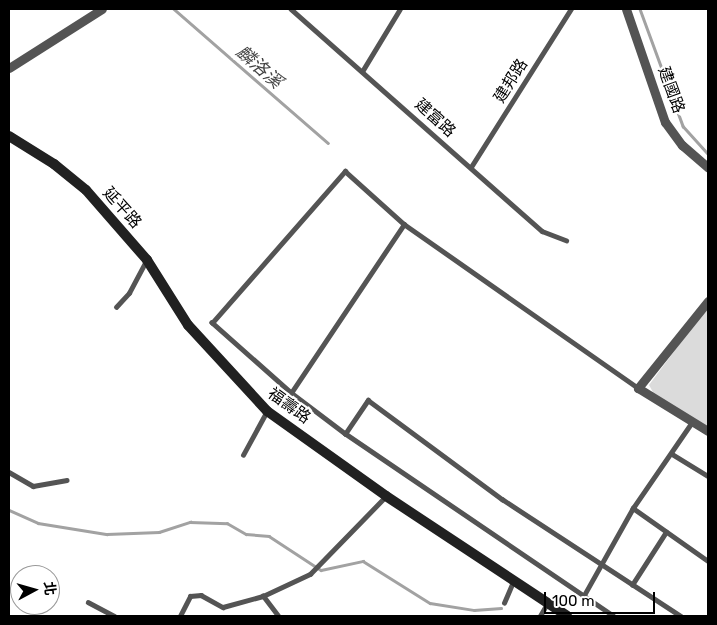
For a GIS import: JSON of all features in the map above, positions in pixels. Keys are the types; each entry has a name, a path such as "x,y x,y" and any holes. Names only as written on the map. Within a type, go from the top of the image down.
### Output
{"street":[{"path":"9,68 102,9"},
{"name":"建國路","path":"626,9 665,122 682,146 708,168"},
{"name":"延平路","path":"9,136 54,164 86,190 147,260 188,325"},
{"path":"708,301 638,388 708,432"},
{"name":"福壽路","path":"188,325 267,411 386,496 513,582 567,616"}],"lane":[{"name":"建富路","path":"291,9 363,70 542,231 566,240"},
{"path":"363,70 400,9"},
{"name":"建邦路","path":"471,167 571,9"},
{"path":"614,616 583,597 345,434 291,393 212,323 345,172 404,224 638,388"},
{"path":"291,393 404,224"},
{"path":"116,307 129,293 147,260"},
{"path":"345,434 368,400 502,499 681,616"},
{"path":"243,454 267,411"},
{"path":"583,597 633,508 672,454 692,422"},
{"path":"672,454 708,476"},
{"path":"9,472 33,486 66,480"},
{"path":"180,616 190,596 201,595 223,607 263,596 310,574 386,496"},
{"path":"633,508 708,562"},
{"path":"632,585 666,532"},
{"path":"504,603 513,582"},
{"path":"263,596 278,616"},
{"path":"88,602 114,616"},
{"path":"540,616 547,604"}],"shaded area":[{"path":"708,306 708,428 654,394 649,385"}],"waterway":[{"name":"麟洛溪","path":"174,9 328,143"},
{"path":"640,9 683,126 708,154"},
{"path":"9,510 38,523 107,534 159,532 190,522 227,523 246,534 269,536 321,570 363,561 430,603 474,610 501,608"}]}
